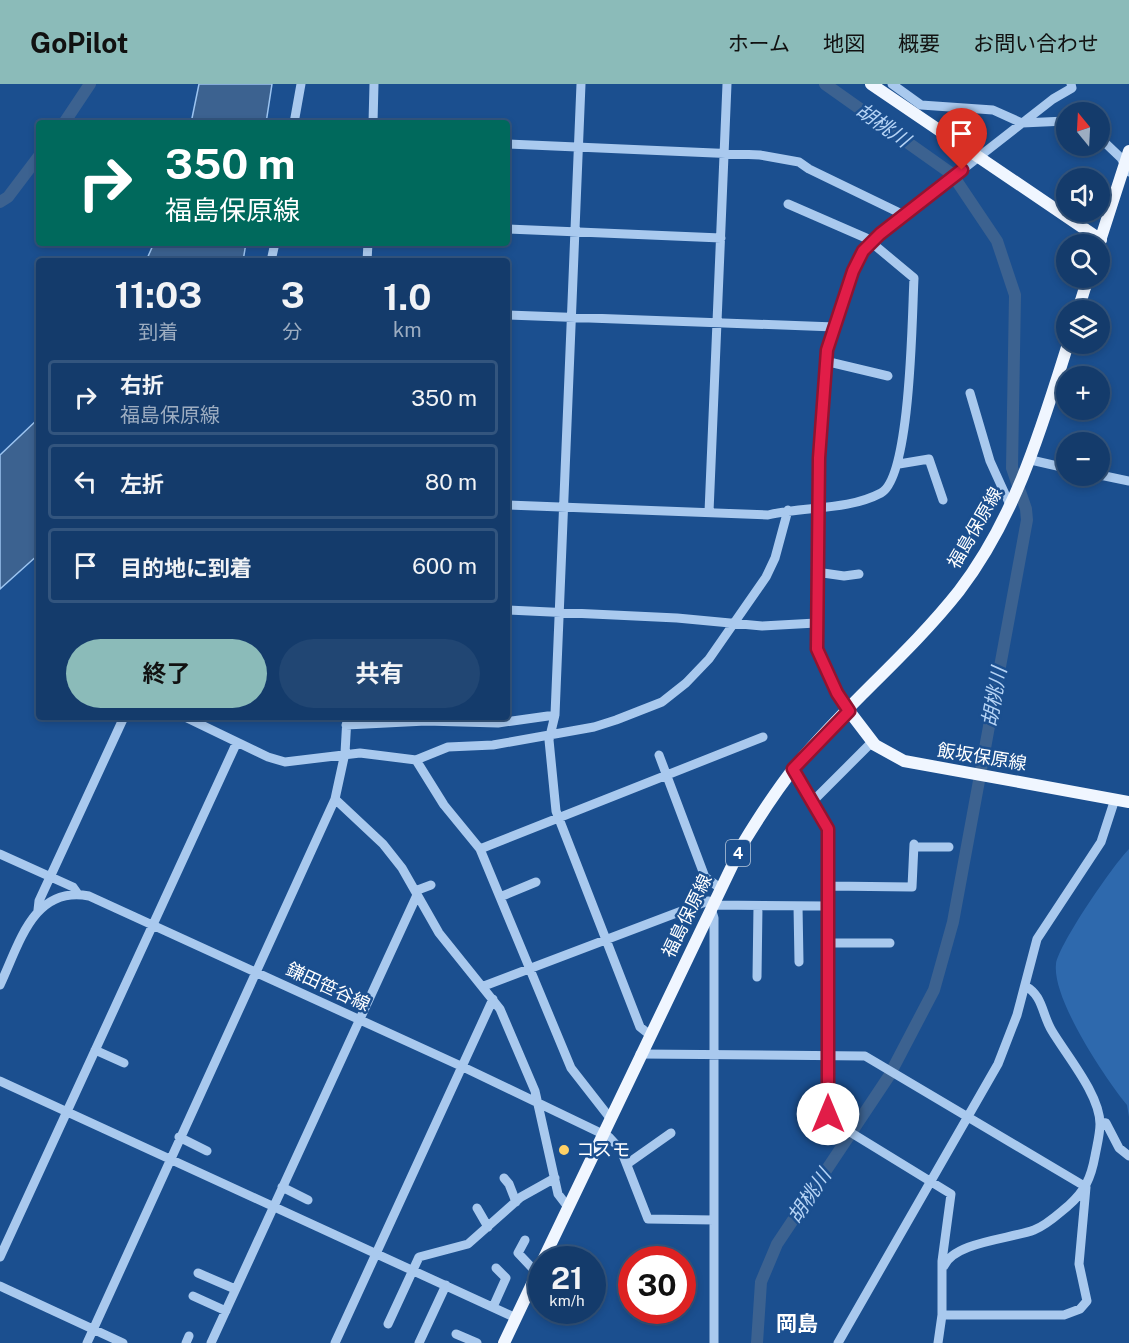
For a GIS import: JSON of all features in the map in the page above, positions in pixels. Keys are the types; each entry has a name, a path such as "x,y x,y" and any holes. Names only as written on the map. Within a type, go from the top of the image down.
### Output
{"main road":[{"path":"871,84 1089,234"},
{"path":"1103,234 1127,169 1129,151"},
{"name":"福島保原線","path":"549,1246 747,836 793,769 929,628 960,589 1022,482 1065,354"},
{"name":"飯坂保原線","path":"849,711 872,742 888,754 904,761 1129,802"},
{"name":"福島保原線","path":"504,1343 528,1292"}],"street":[{"path":"295,120 301,88 308,84"},
{"path":"373,120 374,84"},
{"path":"581,84 555,715 549,735 558,818 640,1027 650,1035"},
{"path":"709,512 727,84"},
{"path":"892,84 921,105 993,110 1022,123 1056,121"},
{"path":"849,711 820,659 817,649 816,572 825,361 853,271 872,241 1053,99 1075,85"},
{"path":"510,144 760,155 799,162 904,215"},
{"path":"1110,149 1127,169"},
{"path":"510,505 757,515 788,510 818,509 881,493 890,485 899,464 906,404 914,278 872,241 788,204"},
{"path":"510,229 721,238"},
{"path":"510,315 835,327"},
{"path":"825,361 888,376"},
{"path":"970,393 990,461 1012,502"},
{"path":"899,464 929,459 943,500"},
{"path":"1031,460 1056,466"},
{"path":"1110,477 1129,481"},
{"path":"192,720 268,757 285,762 345,753 366,753 416,760 448,747 493,745 605,723 662,702 686,683 709,659 756,595 775,558 788,510"},
{"path":"816,572 844,576 859,574"},
{"path":"510,610 677,618 778,626 816,623"},
{"path":"87,1343 335,799 345,753 347,721 498,723 555,715"},
{"path":"0,985 38,910 50,877 123,720"},
{"path":"480,849 763,737"},
{"path":"0,1257 237,741"},
{"path":"815,803 815,799 872,742"},
{"path":"659,755 705,877 720,888"},
{"path":"416,760 444,805 480,849 571,1068 610,1118"},
{"path":"793,769 815,803 828,829 830,1118 949,1192 952,1198 944,1248 942,1315 938,1343"},
{"path":"335,799 383,844 402,868 439,933 493,999 509,1028 537,1101 558,1194 568,1207"},
{"path":"838,1343 998,1064 1015,1023 1037,939 1101,842 1115,799"},
{"path":"828,886 912,887 914,845 949,848"},
{"name":"鎌田笹谷線","path":"0,854 73,887 78,894 153,924 463,1066 603,1134 617,1142 648,1219 714,1220"},
{"path":"500,897 536,882"},
{"path":"211,1343 416,893 431,885"},
{"path":"38,910 58,897 78,894"},
{"path":"483,986 708,901 712,905 714,918 714,1343"},
{"path":"712,905 828,906"},
{"path":"757,977 758,906"},
{"path":"798,906 799,962"},
{"path":"828,943 890,943"},
{"path":"942,1315 1058,1316 1083,1307 1086,1297 1079,1264 1086,1187 1094,1165 1100,1122 1086,1085 1048,1024 1037,994 1025,986"},
{"path":"335,1343 493,999"},
{"path":"95,1050 124,1064"},
{"path":"640,1054 865,1056 1086,1187"},
{"path":"0,1081 516,1318"},
{"path":"1100,1122 1106,1123 1119,1148 1129,1156"},
{"path":"627,1164 671,1133"},
{"path":"179,1137 207,1151"},
{"path":"504,1178 516,1202"},
{"path":"387,1324 421,1256 465,1245 516,1202 538,1186 555,1178"},
{"path":"282,1187 308,1200"},
{"path":"943,1268 953,1253 1037,1229 1066,1207 1086,1187"},
{"path":"477,1208 488,1227"},
{"path":"525,1240 518,1253 528,1258"},
{"path":"944,1248 953,1253"},
{"path":"493,1307 506,1278 496,1268"},
{"path":"198,1273 235,1289"},
{"path":"419,1343 446,1285"},
{"path":"0,1286 123,1343"},
{"path":"193,1296 225,1311"},
{"path":"456,1334 477,1343"}],"shaded area":[{"path":"199,84 272,84 266,120 192,120"},
{"path":"153,246 246,246 244,258 147,258"},
{"path":"36,421 36,557 0,589 0,455"},
{"path":"1129,849 1129,1117 1127,1105 1094,1058 1071,1017 1062,997 1056,964 1066,940 1088,905"}],"waterway":[{"path":"66,120 90,84"},
{"name":"胡桃川","path":"757,1343 761,1282 777,1244 889,1076 934,990 953,922 1027,520 1026,509 1012,468 1015,295 997,241 952,174 825,84"},
{"path":"0,202 8,197 36,160"}],"place":[{"name":"コスモ","path":"564,1150"}],"district":[{"name":"岡島","path":"797,1324"}],"route":[{"path":"828,1114 828,829 815,803 793,769 849,711 837,693 817,649 819,458 825,356 853,271 863,251 880,234 962,170"}]}
